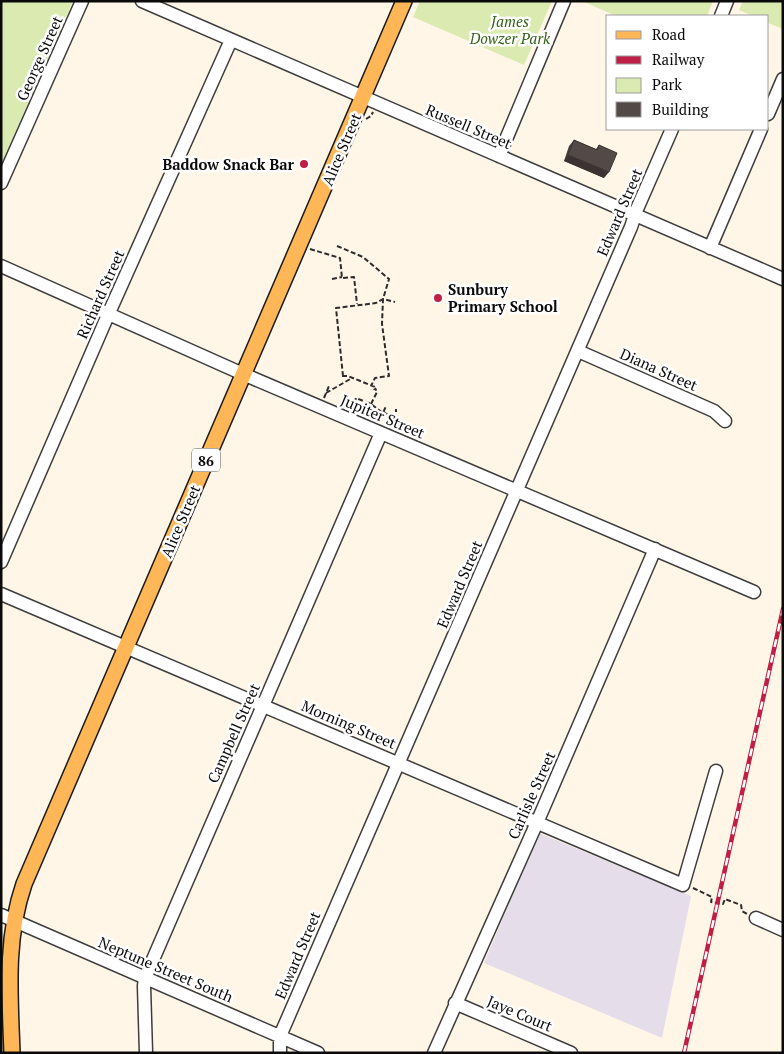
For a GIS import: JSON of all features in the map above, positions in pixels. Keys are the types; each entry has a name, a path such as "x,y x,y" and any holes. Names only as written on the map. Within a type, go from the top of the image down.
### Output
{"main road":[{"name":"Alice Street","path":"12,1053 11,939 7,918 24,884 404,1"}],"street":[{"name":"George Street","path":"1,183 82,1"},
{"name":"Russell Street","path":"142,1 783,280"},
{"path":"499,156 564,1"},
{"path":"721,15 727,1"},
{"name":"Richard Street","path":"1,562 108,315 231,40"},
{"path":"769,112 783,79"},
{"name":"Edward Street","path":"280,1053 280,1036 578,351 672,130"},
{"path":"710,248 761,130"},
{"name":"Jupiter Street","path":"1,266 243,374 386,430 517,491 754,592"},
{"name":"Diana Street","path":"578,351 714,411 725,420"},
{"name":"Campbell Street","path":"146,1053 145,978 263,705 386,430"},
{"name":"Carlisle Street","path":"434,1053 655,550"},
{"name":"Morning Street","path":"1,594 687,886"},
{"path":"687,886 716,772"},
{"name":"Neptune Street South","path":"7,918 318,1053"},
{"path":"756,918 783,930"},
{"name":"Jaye Court","path":"455,1003 571,1053"}],"path":[{"path":"337,246 363,257 389,279 383,299 382,324 389,376 375,378 371,386"},
{"path":"310,249 340,258 342,277"},
{"path":"332,279 354,277 357,305"},
{"path":"371,404 377,392 371,386 352,377 342,376 336,308 376,303 383,299 395,302"},
{"path":"326,393 352,377"},
{"path":"324,398 329,386"},
{"path":"352,410 356,398 371,404 394,420"},
{"path":"383,412 386,406"},
{"path":"386,430 394,420 396,409"},
{"path":"687,886 712,897 711,902 724,904 725,899 741,905 742,911 756,918"}],"shaded area":[{"path":"539,833 691,896 662,1038 484,963"}],"green space":[{"path":"1,1 73,1 1,164"},
{"name":"James Dowzer Park","path":"420,1 552,1 524,65 413,17"},
{"name":"James Dowzer Park","path":"582,1 713,1 707,15 614,15"},
{"path":"743,1 783,1 783,29 769,23 769,15 751,15 739,10"}],"building":[{"path":"574,140 597,150 599,145 617,153 609,172 568,155"}],"railway":[{"path":"684,1053 783,609"}],"place":[{"name":"Baddow Snack Bar","path":"304,164"},
{"name":"Sunbury Primary School","path":"438,298"}]}
